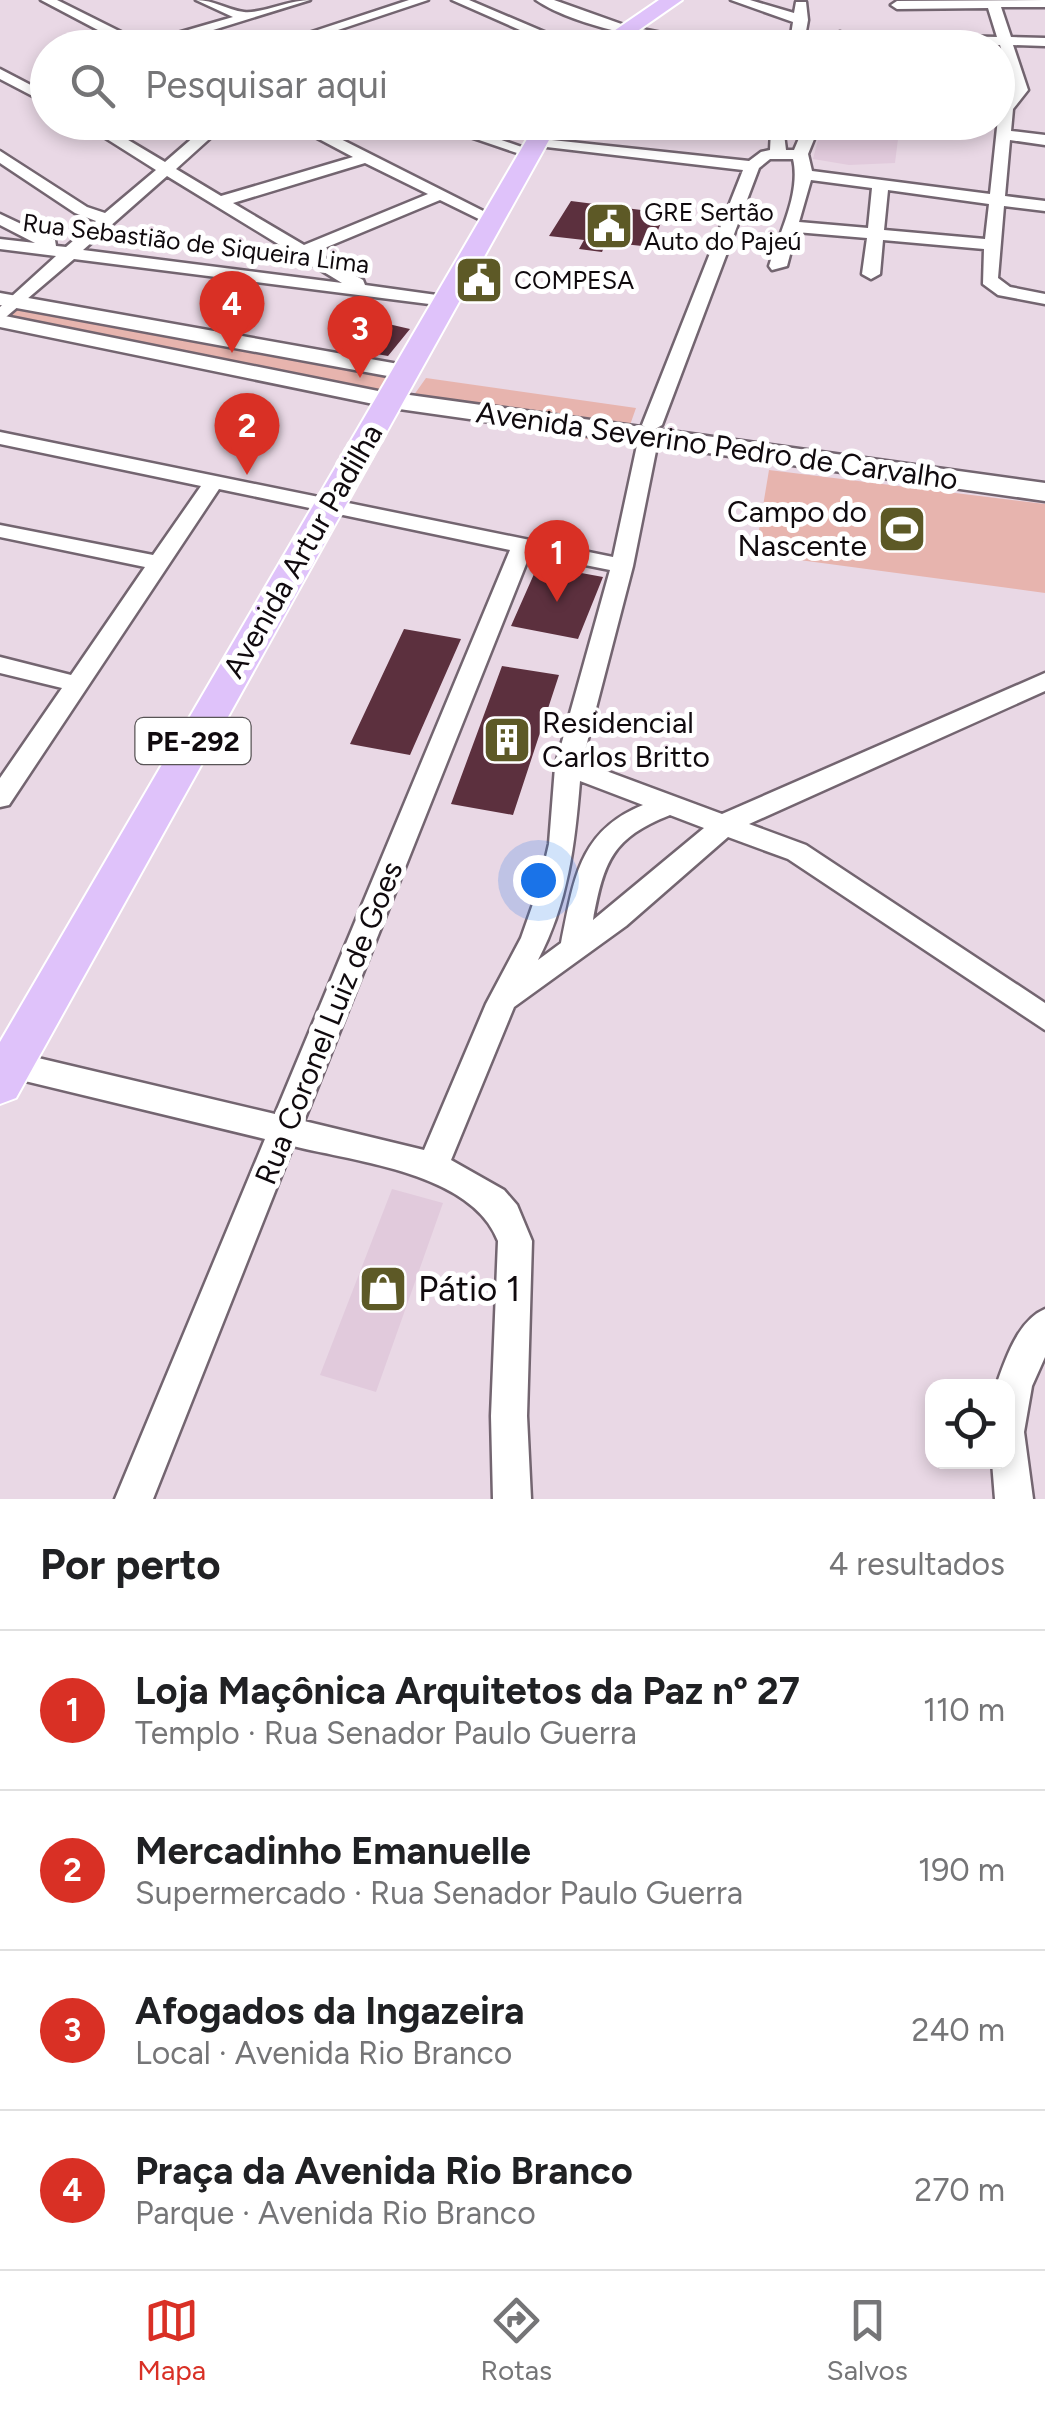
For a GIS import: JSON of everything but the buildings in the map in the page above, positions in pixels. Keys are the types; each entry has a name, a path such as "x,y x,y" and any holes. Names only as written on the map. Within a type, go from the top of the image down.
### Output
{"main road":[{"path":"624,29 672,0"},
{"name":"Avenida Artur Padilha","path":"4,1070 538,140"},
{"name":"Avenida Severino Pedro de Carvalho","path":"396,386 662,432 1045,480"},
{"name":"Avenida Severino Pedro de Carvalho","path":"746,443 1045,492"}],"street":[{"path":"47,0 107,30"},
{"path":"202,0 246,17"},
{"path":"200,30 304,0"},
{"path":"341,30 422,0"},
{"path":"458,0 534,30"},
{"path":"542,0 630,30"},
{"path":"738,0 801,12 798,30"},
{"path":"992,1 1000,30"},
{"path":"902,30 897,3 1045,4"},
{"path":"1015,42 1045,42"},
{"path":"1015,71 1021,87 1015,96"},
{"path":"0,73 30,90"},
{"path":"0,88 30,79"},
{"path":"1015,136 1045,140"},
{"path":"118,140 364,289"},
{"path":"4,310 200,140"},
{"path":"327,140 493,220"},
{"path":"547,140 752,166"},
{"path":"778,140 778,152"},
{"path":"778,266 805,175 800,154 806,140"},
{"path":"1002,140 989,280 996,288 1045,298"},
{"path":"433,1166 502,1004 535,938 553,887 562,844 568,767 622,566 662,432 752,166 759,158 778,152 800,154"},
{"path":"0,156 81,210 107,218"},
{"path":"221,201 362,159"},
{"path":"805,175 1045,206"},
{"path":"870,274 880,183"},
{"path":"304,251 438,196"},
{"path":"0,219 70,252"},
{"path":"788,226 991,245"},
{"name":"Rua Sebastião de Siqueira Lima","path":"0,244 445,301"},
{"path":"4,310 396,386"},
{"path":"4,310 396,386"},
{"path":"0,438 622,566"},
{"path":"0,798 214,482"},
{"path":"0,530 158,563"},
{"name":"Rua Coronel Luiz de Goes","path":"134,1499 522,546"},
{"path":"0,665 76,684"},
{"path":"502,1004 727,824 1045,682"},
{"path":"568,767 797,852 1045,1018"},
{"path":"574,949 592,868 603,845 618,829 667,806"},
{"path":"4,1070 433,1166 492,1200 505,1216 516,1252 510,1398 512,1499"},
{"path":"1015,1380 1045,1326"},
{"path":"1011,1469 1014,1499"}],"shaded area":[{"path":"818,140 898,140 895,163 849,165 813,159"},
{"path":"0,304 389,374 379,391 364,389 0,314"},
{"path":"426,378 636,408 623,445 404,409"},
{"name":"Campo do Nascente","path":"769,470 1045,504 1045,593 755,554"},
{"name":"Pátio 1","path":"392,1189 443,1203 376,1392 320,1375"}],"place":[{"name":"GRE Sertão Auto do Pajeú","path":"609,226"},
{"name":"COMPESA","path":"479,280"},
{"name":"Praça da Avenida Rio Branco","path":"232,353"},
{"name":"Afogados da Ingazeira","path":"360,378"},
{"name":"Mercadinho Emanuelle","path":"247,475"},
{"name":"Campo do Nascente","path":"902,529"},
{"name":"Loja Maçônica Arquitetos da Paz nº 27","path":"557,602"},
{"name":"Residencial Carlos Britto","path":"507,740"},
{"name":"Pátio 1","path":"383,1289"}]}
